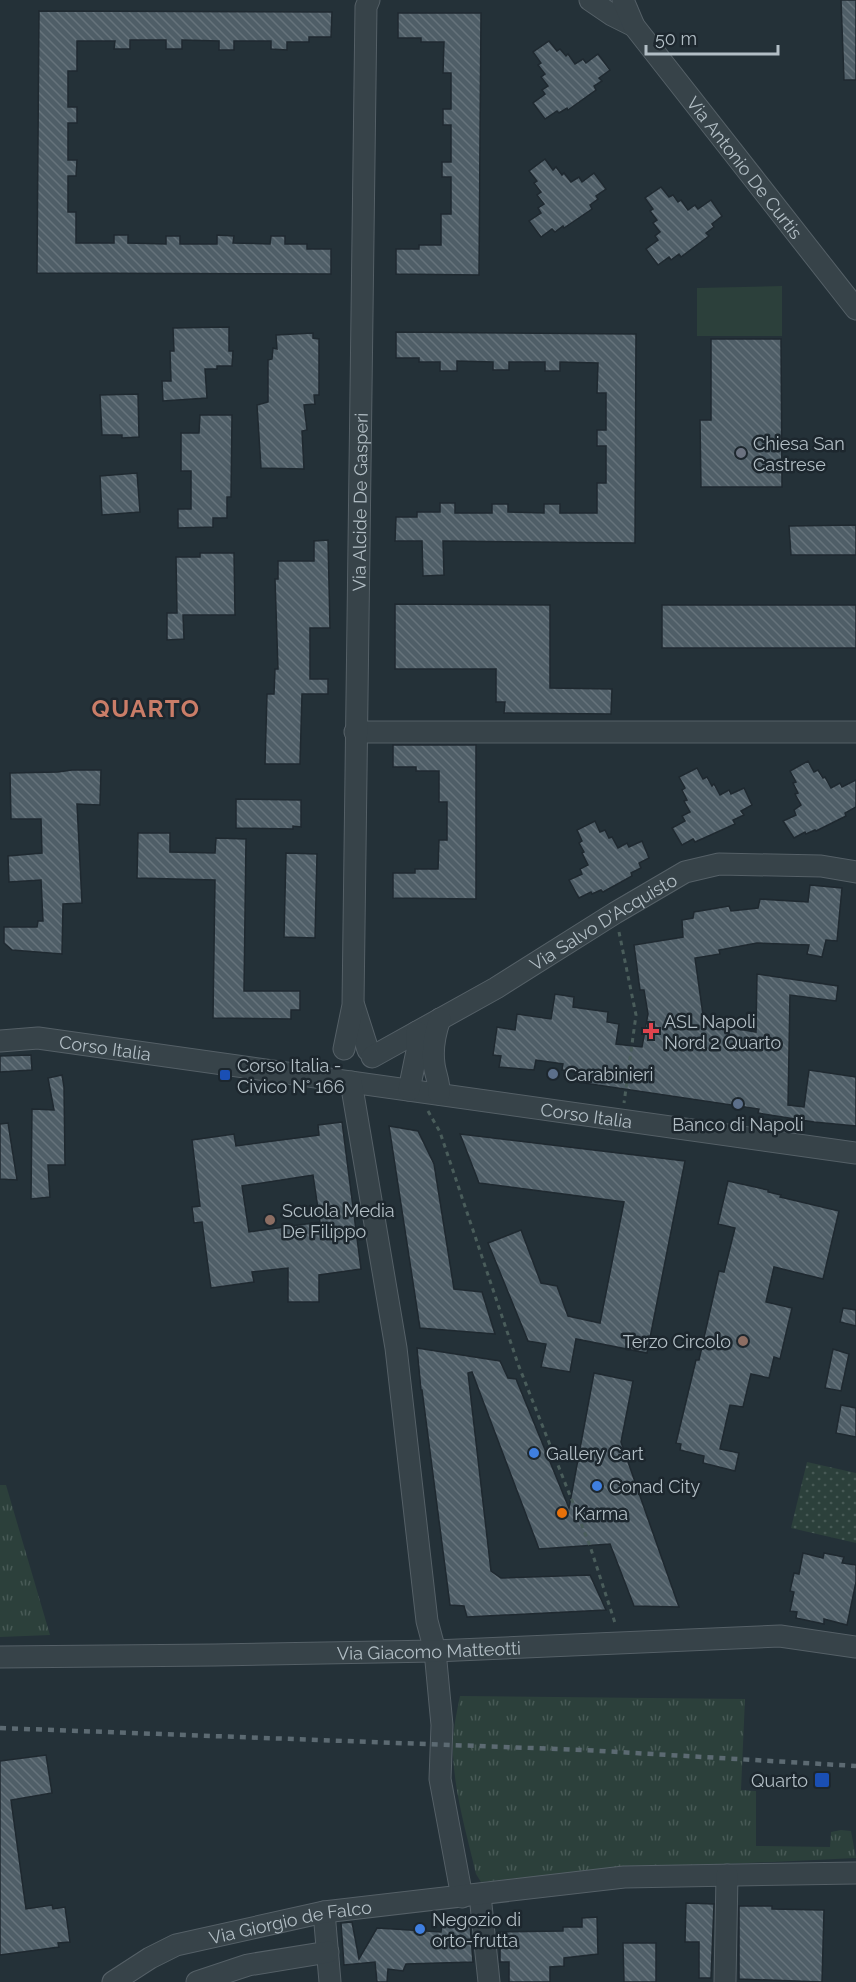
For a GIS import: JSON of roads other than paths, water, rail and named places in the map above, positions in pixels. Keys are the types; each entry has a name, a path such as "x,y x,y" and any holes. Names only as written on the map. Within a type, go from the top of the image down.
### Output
{"street":[{"name":"Via Alcide De Gasperi","path":"340,1056 353,1005 366,7 369,0"},
{"name":"Via Antonio De Curtis","path":"590,0 634,26"},
{"name":"Via Antonio De Curtis","path":"623,0 634,26 856,309"},
{"path":"355,732 856,732"},
{"name":"Via Salvo D'Acquisto","path":"370,1053 417,1032 496,988 615,913 686,872 719,864 821,866 856,872"},
{"name":"Via Alcide De Gasperi","path":"353,1005 370,1053"},
{"path":"433,1102 440,1085 434,1063 435,1033 440,1019"},
{"path":"409,1090 417,1051 417,1032"},
{"name":"Corso Italia","path":"0,1041 38,1038 409,1090 433,1102 622,1120 856,1154"},
{"path":"318,1077 328,1072 340,1056 352,1046 360,1046 370,1053 374,1063 370,1076 358,1082 351,1082 341,1075 340,1056"},
{"path":"351,1082 396,1348 427,1621 435,1651 442,1725 440,1779 471,1896 489,1982"},
{"name":"Via Giacomo Matteotti","path":"0,1657 435,1651 780,1636 856,1647"},
{"name":"Via Giorgio de Falco","path":"113,1982 150,1958 176,1945 324,1912 624,1877 856,1873"},
{"path":"725,1982 727,1875"},
{"path":"324,1912 330,1982"},
{"name":"Via Giorgio de Falco","path":"197,1982 248,1965 328,1952"}],"railway":[{"path":"0,1728 584,1750 856,1766"}],"place":[{"name":"Chiesa San Castrese","path":"741,453"},
{"name":"ASL Napoli Nord 2 Quarto","path":"651,1031"},
{"name":"Carabinieri","path":"553,1074"},
{"name":"Corso Italia - Civico N° 166","path":"225,1075"},
{"name":"Banco di Napoli","path":"738,1104"},
{"name":"Scuola Media De Filippo","path":"270,1220"},
{"name":"Terzo Circolo","path":"743,1341"},
{"name":"Gallery Cart","path":"534,1453"},
{"name":"Conad City","path":"597,1486"},
{"name":"Karma","path":"562,1513"},
{"name":"Quarto","path":"822,1780"},
{"name":"Negozio di orto-frutta","path":"420,1929"}],"district":[{"name":"QUARTO","path":"146,708"}]}
